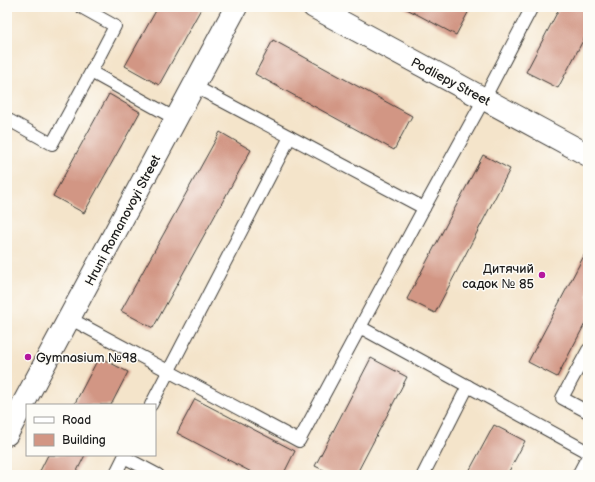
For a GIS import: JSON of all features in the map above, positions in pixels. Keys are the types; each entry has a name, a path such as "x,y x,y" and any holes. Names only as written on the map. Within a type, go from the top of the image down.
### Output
{"street":[{"name":"Hruni Romanovoyi Street","path":"7,434 236,7"},
{"name":"Podliepy Street","path":"314,7 588,155"}],"lane":[{"path":"7,119 52,144 115,26 81,7"},
{"path":"69,318 299,441 484,99 528,8"},
{"path":"91,72 176,119"},
{"path":"194,86 424,208"},
{"path":"152,404 290,138"},
{"path":"360,327 588,452"},
{"path":"588,350 562,398 588,412"},
{"path":"423,475 468,386"},
{"path":"115,475 125,456 158,475"},
{"path":"578,475 588,456"}],"building":[{"path":"158,7 202,7 159,85 125,66"},
{"path":"403,7 471,7 456,35"},
{"path":"560,7 588,7 588,31 558,88 526,72"},
{"path":"273,40 412,116 394,150 255,74"},
{"path":"109,94 140,112 84,213 53,196"},
{"path":"220,132 251,150 153,328 121,311"},
{"path":"483,155 510,169 435,313 407,299"},
{"path":"588,248 588,318 557,377 528,362"},
{"path":"99,357 128,372 112,404 75,404"},
{"path":"371,358 407,377 356,475 334,475 315,466"},
{"path":"195,399 295,451 283,475 257,475 177,433"},
{"path":"494,425 525,441 507,475 467,475"},
{"path":"48,456 84,456 75,475 38,475"}],"place":[{"name":"Дитячий садок № 85","path":"542,275"},
{"name":"Gymnasium №98","path":"28,357"}]}
